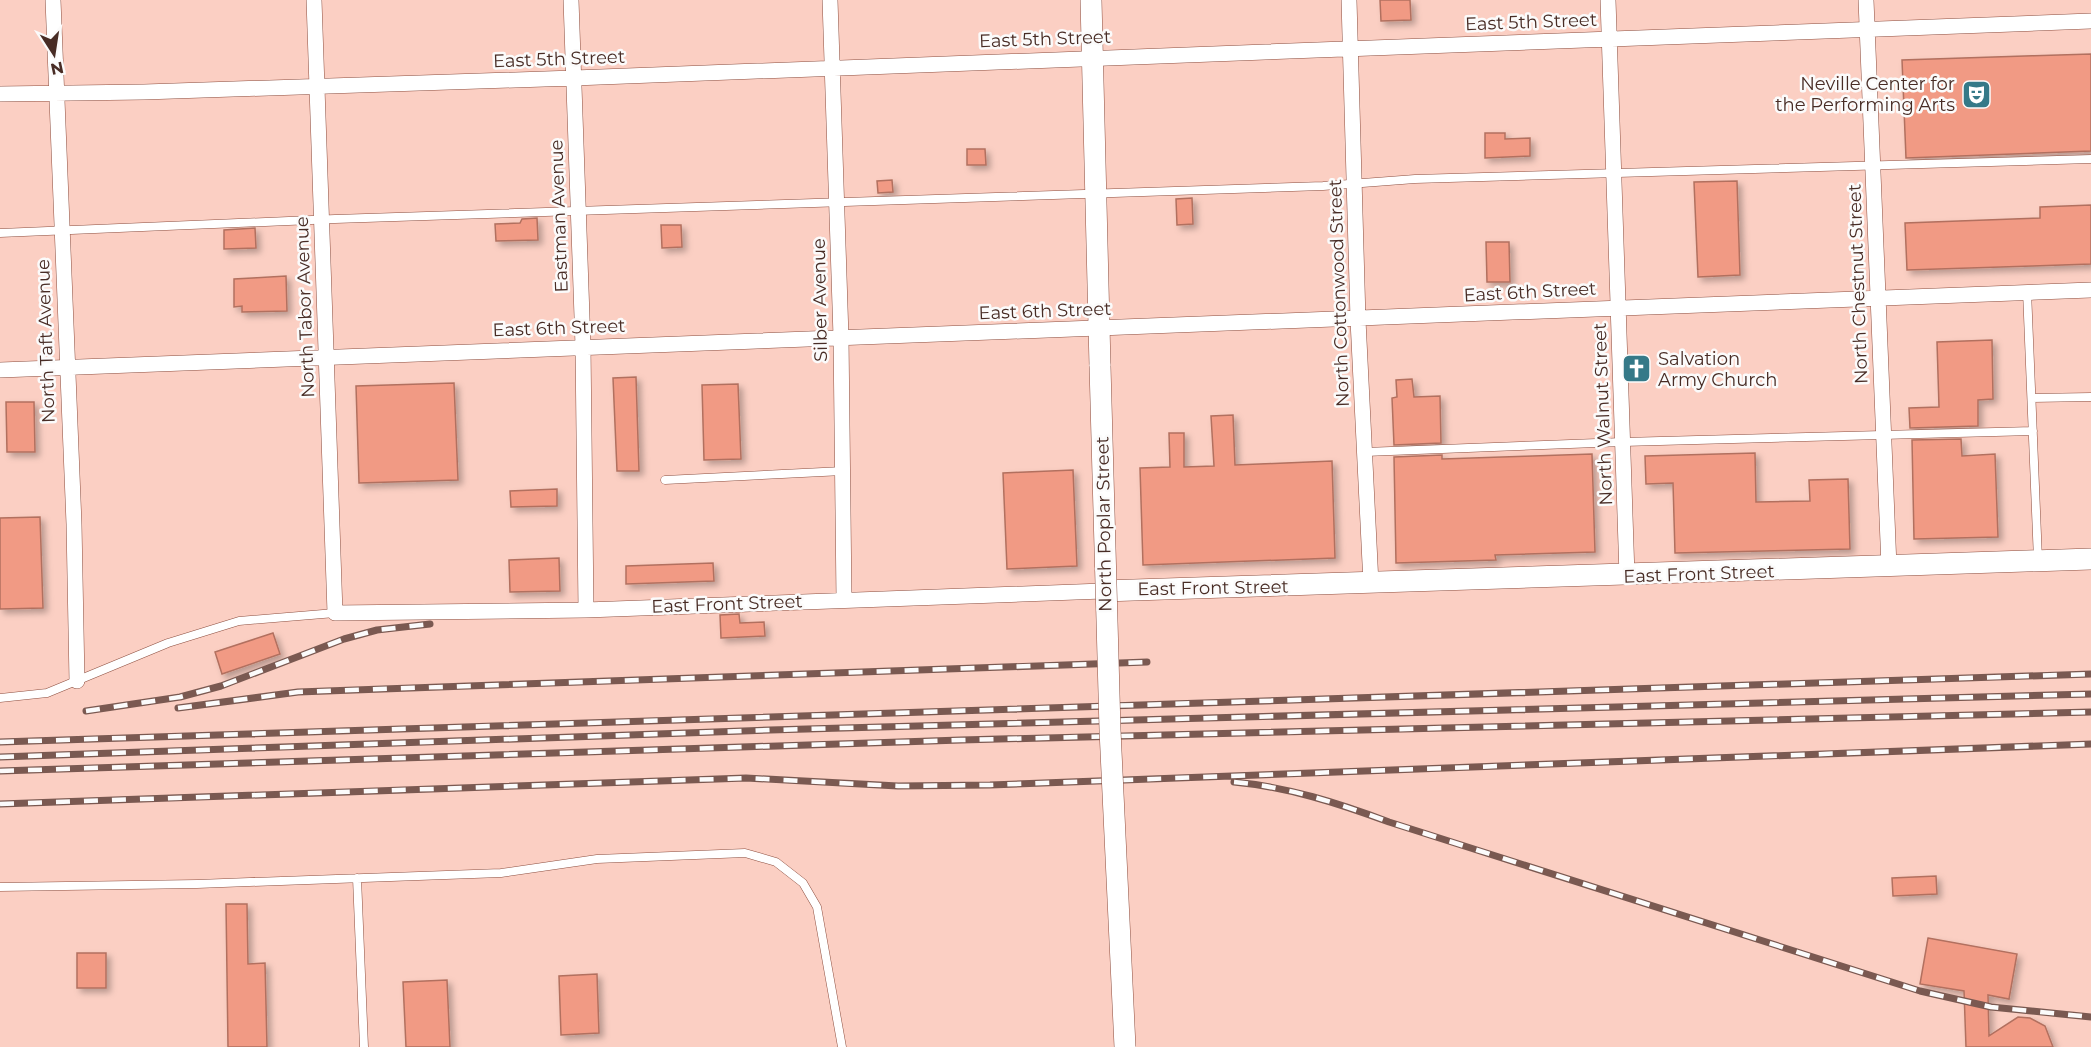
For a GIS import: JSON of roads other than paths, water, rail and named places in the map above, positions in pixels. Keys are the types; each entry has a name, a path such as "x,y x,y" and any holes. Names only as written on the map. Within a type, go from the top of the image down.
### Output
{"main road":[{"name":"North Poplar Street","path":"1091,0 1110,730 1125,1047"},
{"name":"East Front Street","path":"1103,591 1627,576 2091,559"}],"street":[{"name":"North Taft Avenue","path":"53,0 74,524 77,681"},
{"name":"North Tabor Avenue","path":"314,0 335,613"},
{"name":"Eastman Avenue","path":"571,0 583,346 586,610"},
{"name":"Silber Avenue","path":"830,0 841,337 844,599"},
{"name":"North Cottonwood Street","path":"1349,0 1358,320 1371,584"},
{"name":"North Walnut Street","path":"1608,0 1620,308 1627,576"},
{"name":"North Chestnut Street","path":"1866,0 1889,567"},
{"name":"East 5th Street","path":"0,94 317,87 2091,21"},
{"name":"East 6th Street","path":"0,370 583,346 1358,320 1878,296 2091,290"},
{"name":"East Front Street","path":"335,613 586,610 1103,591"}],"lane":[{"path":"0,233 1615,172 2091,159"},
{"path":"2027,291 2038,561"},
{"path":"2032,398 2091,397"},
{"path":"1365,452 1623,442 2033,431"},
{"path":"665,480 843,471"},
{"path":"0,698 47,693 205,630 266,617 335,613"},
{"path":"0,887 197,884 501,873 597,860 745,853 776,862 803,883 817,907 843,1047"},
{"path":"357,878 364,1047"}],"railway":[{"path":"86,711 180,697 221,686 344,639 377,630 430,624"},
{"path":"178,708 298,692 1147,662"},
{"path":"0,742 2091,674"},
{"path":"0,757 770,730 2091,694"},
{"path":"0,771 961,740 2091,712"},
{"path":"0,804 746,778 898,786 990,785 2091,744"},
{"path":"1234,782 1274,788 1332,802 1920,991 1991,1007 2091,1017"}],"place":[{"name":"Neville Center for the Performing Arts","path":"1976,94"},
{"name":"Salvation Army Church","path":"1637,369"}]}
